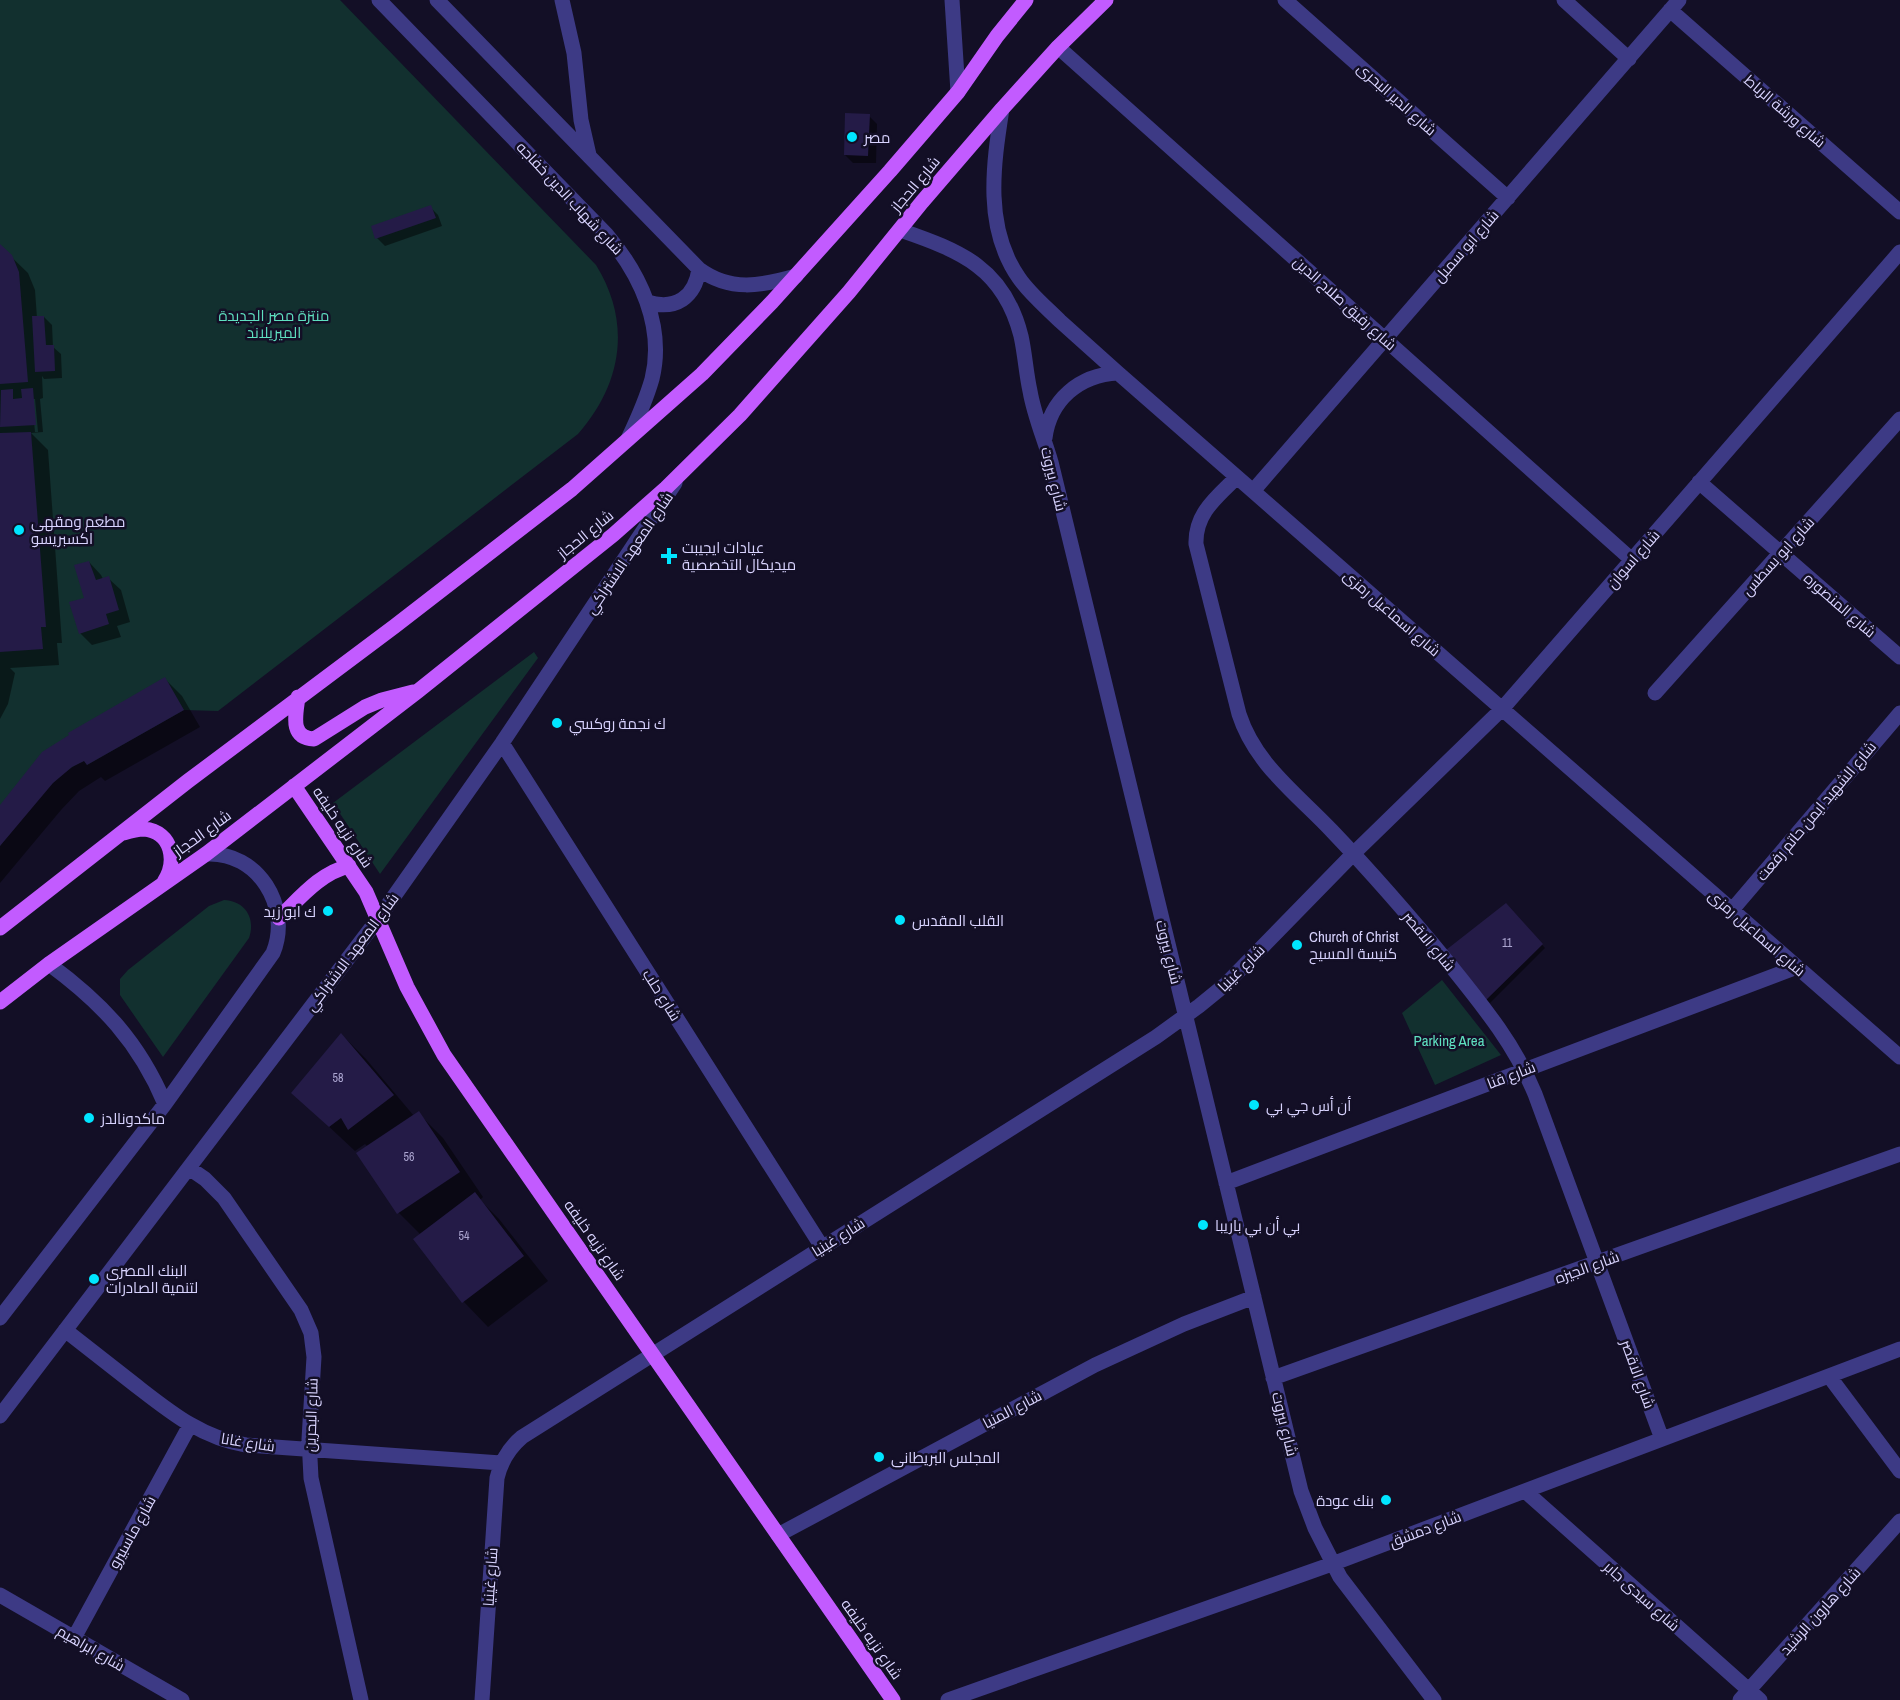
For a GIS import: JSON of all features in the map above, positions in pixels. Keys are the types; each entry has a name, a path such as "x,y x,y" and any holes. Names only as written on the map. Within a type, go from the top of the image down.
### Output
{"main road":[{"name":"شارع الحجاز","path":"0,928 297,697 395,626 572,489 702,374 796,276 958,92 997,36 1026,0"},
{"name":"شارع الحجاز","path":"0,1002 49,964 206,854 418,691 613,535 682,473 740,415 849,292 1002,109 1058,47 1106,0"},
{"path":"297,697 296,729 301,735 314,739 365,707 400,694 418,691"},
{"name":"شارع نزيه خليفه","path":"294,786 366,892 407,987 444,1054 893,1700"},
{"path":"122,833 144,829 155,832 164,840 170,849 172,861 170,872 164,882"},
{"path":"279,918 319,881 338,869 349,866"}],"street":[{"name":"شارع شهاب الدين خفاجه","path":"379,0 607,235 633,269 647,302 654,343 652,377 641,412 627,441"},
{"path":"437,0 699,269 718,280 748,286 796,276"},
{"path":"562,0 572,37 581,120 589,156"},
{"path":"952,0 958,92"},
{"name":"شارع الدير البحرى","path":"1285,0 1508,198"},
{"path":"1564,0 1629,59"},
{"name":"شارع ابو سمبل","path":"1253,491 1675,5"},
{"name":"شارع ورشة الرباط","path":"1675,5 1900,212"},
{"name":"شارع رفيق صلاح الدين","path":"1058,47 1632,560"},
{"name":"شارع اسماعيل رمزى","path":"1002,109 994,161 994,204 999,233 1008,260 1019,278 1042,304 1900,1057"},
{"name":"شارع بيروت","path":"900,230 940,244 970,260 992,278 1006,296 1018,327 1032,400 1044,441 1301,1491 1332,1564 1434,1700"},
{"name":"شارع اسوان","path":"1353,854 1502,709 1899,254"},
{"path":"647,302 664,306 681,301 694,286 699,269"},
{"path":"1044,441 1050,416 1064,395 1085,380 1118,373"},
{"name":"شارع ابو بسطس","path":"1655,693 1900,419"},
{"name":"شارع المعهد الاشتراكي","path":"0,1416 378,919 502,743 682,473"},
{"name":"شارع الاقصر","path":"1237,477 1203,512 1196,535 1196,544 1239,714 1251,744 1263,762 1353,854 1419,927 1476,997 1504,1035 1525,1070 1662,1439"},
{"name":"شارع المنصوره","path":"1700,482 1900,657"},
{"name":"شارع الشهيد ايمن حاتم رفعت","path":"1732,910 1900,713"},
{"name":"شارع حلب","path":"502,743 822,1247"},
{"path":"0,1318 165,1104 270,959 278,941 279,918 269,890 249,868 232,857 206,854"},
{"name":"شارع غينيا","path":"482,1700 496,1486 501,1463 512,1446 522,1437 652,1354 1185,1017 1226,984 1353,854"},
{"path":"49,964 81,988 116,1022 144,1061 165,1104"},
{"name":"شارع قنا","path":"1226,1183 1797,967"},
{"name":"شارع الجيزه","path":"1274,1378 1900,1154"},
{"name":"شارع البحرين","path":"189,1168 225,1198 307,1321 311,1333 314,1351 309,1450 313,1496 361,1700"},
{"name":"شارع المنيا","path":"778,1535 1095,1365 1177,1327 1254,1297"},
{"name":"شارع غانا","path":"65,1330 190,1425 236,1444 501,1463"},
{"name":"شارع دمشق","path":"948,1700 1332,1564 1900,1349"},
{"path":"1829,1376 1900,1471"},
{"name":"شارع ماسبيرو","path":"74,1638 190,1425"},
{"name":"شارع سيدى جابر","path":"1525,1491 1749,1697"},
{"name":"شارع هارون الرشيد","path":"1749,1697 1900,1521"},
{"name":"شارع ابراهيم","path":"0,1595 182,1700"}],"green space":[{"name":"منتزة مصر الجديدة الميريلاند","path":"0,0 340,0 596,265 615,309 618,331 613,374 593,415 578,434 218,711 184,710 87,765 84,761 60,776 0,846"},
{"path":"534,652 538,658 380,874 333,803"},
{"path":"224,900 238,904 247,912 251,924 249,938 163,1057 120,995 120,979 128,970 209,906"},
{"name":"Parking Area","path":"1442,980 1501,1055 1435,1085 1402,1013"}],"building":[{"path":"845,113 870,114 868,156 844,155"},
{"path":"431,205 436,218 375,239 371,226"},
{"path":"0,244 12,255 19,272 28,382 0,384"},
{"path":"32,316 44,316 46,345 54,345 55,371 35,372"},
{"path":"33,388 36,425 0,427 1,390 13,389 13,399 22,398 21,389"},
{"name":"مطعم ومقهى اكسبريسو","path":"31,432 46,627 41,627 43,649 0,652 0,433"},
{"path":"89,561 96,580 109,576 119,610 106,614 109,624 79,634 69,602 84,598 74,565"},
{"path":"165,677 184,710 87,765 84,761 72,767 53,783 0,846 0,805 42,752 69,735 68,733"},
{"path":"1506,903 1543,944 1485,1001 1446,950"},
{"path":"341,1033 394,1095 348,1130 341,1118 329,1127 291,1093"},
{"path":"419,1111 460,1172 397,1214 356,1153"},
{"path":"475,1192 524,1256 462,1303 413,1239"}],"place":[{"name":"مصر","path":"852,137"},
{"name":"مطعم ومقهى اكسبريسو","path":"19,530"},
{"name":"عيادات ايجيبت ميديكال التخصصية","path":"669,556"},
{"name":"ك نجمة روكسي","path":"557,723"},
{"name":"ك ابو زيد","path":"328,911"},
{"name":"القلب المقدس","path":"900,920"},
{"name":"Church of Christ كنيسة المسيح","path":"1297,945"},
{"name":"أن أس جي بي","path":"1254,1105"},
{"name":"ماكدونالدز","path":"89,1118"},
{"name":"بي أن بي باريبا","path":"1203,1225"},
{"name":"البنك المصرى لتنمية الصادرات","path":"94,1279"},
{"name":"المجلس البريطانى","path":"879,1457"},
{"name":"بنك عودة","path":"1386,1500"}]}
